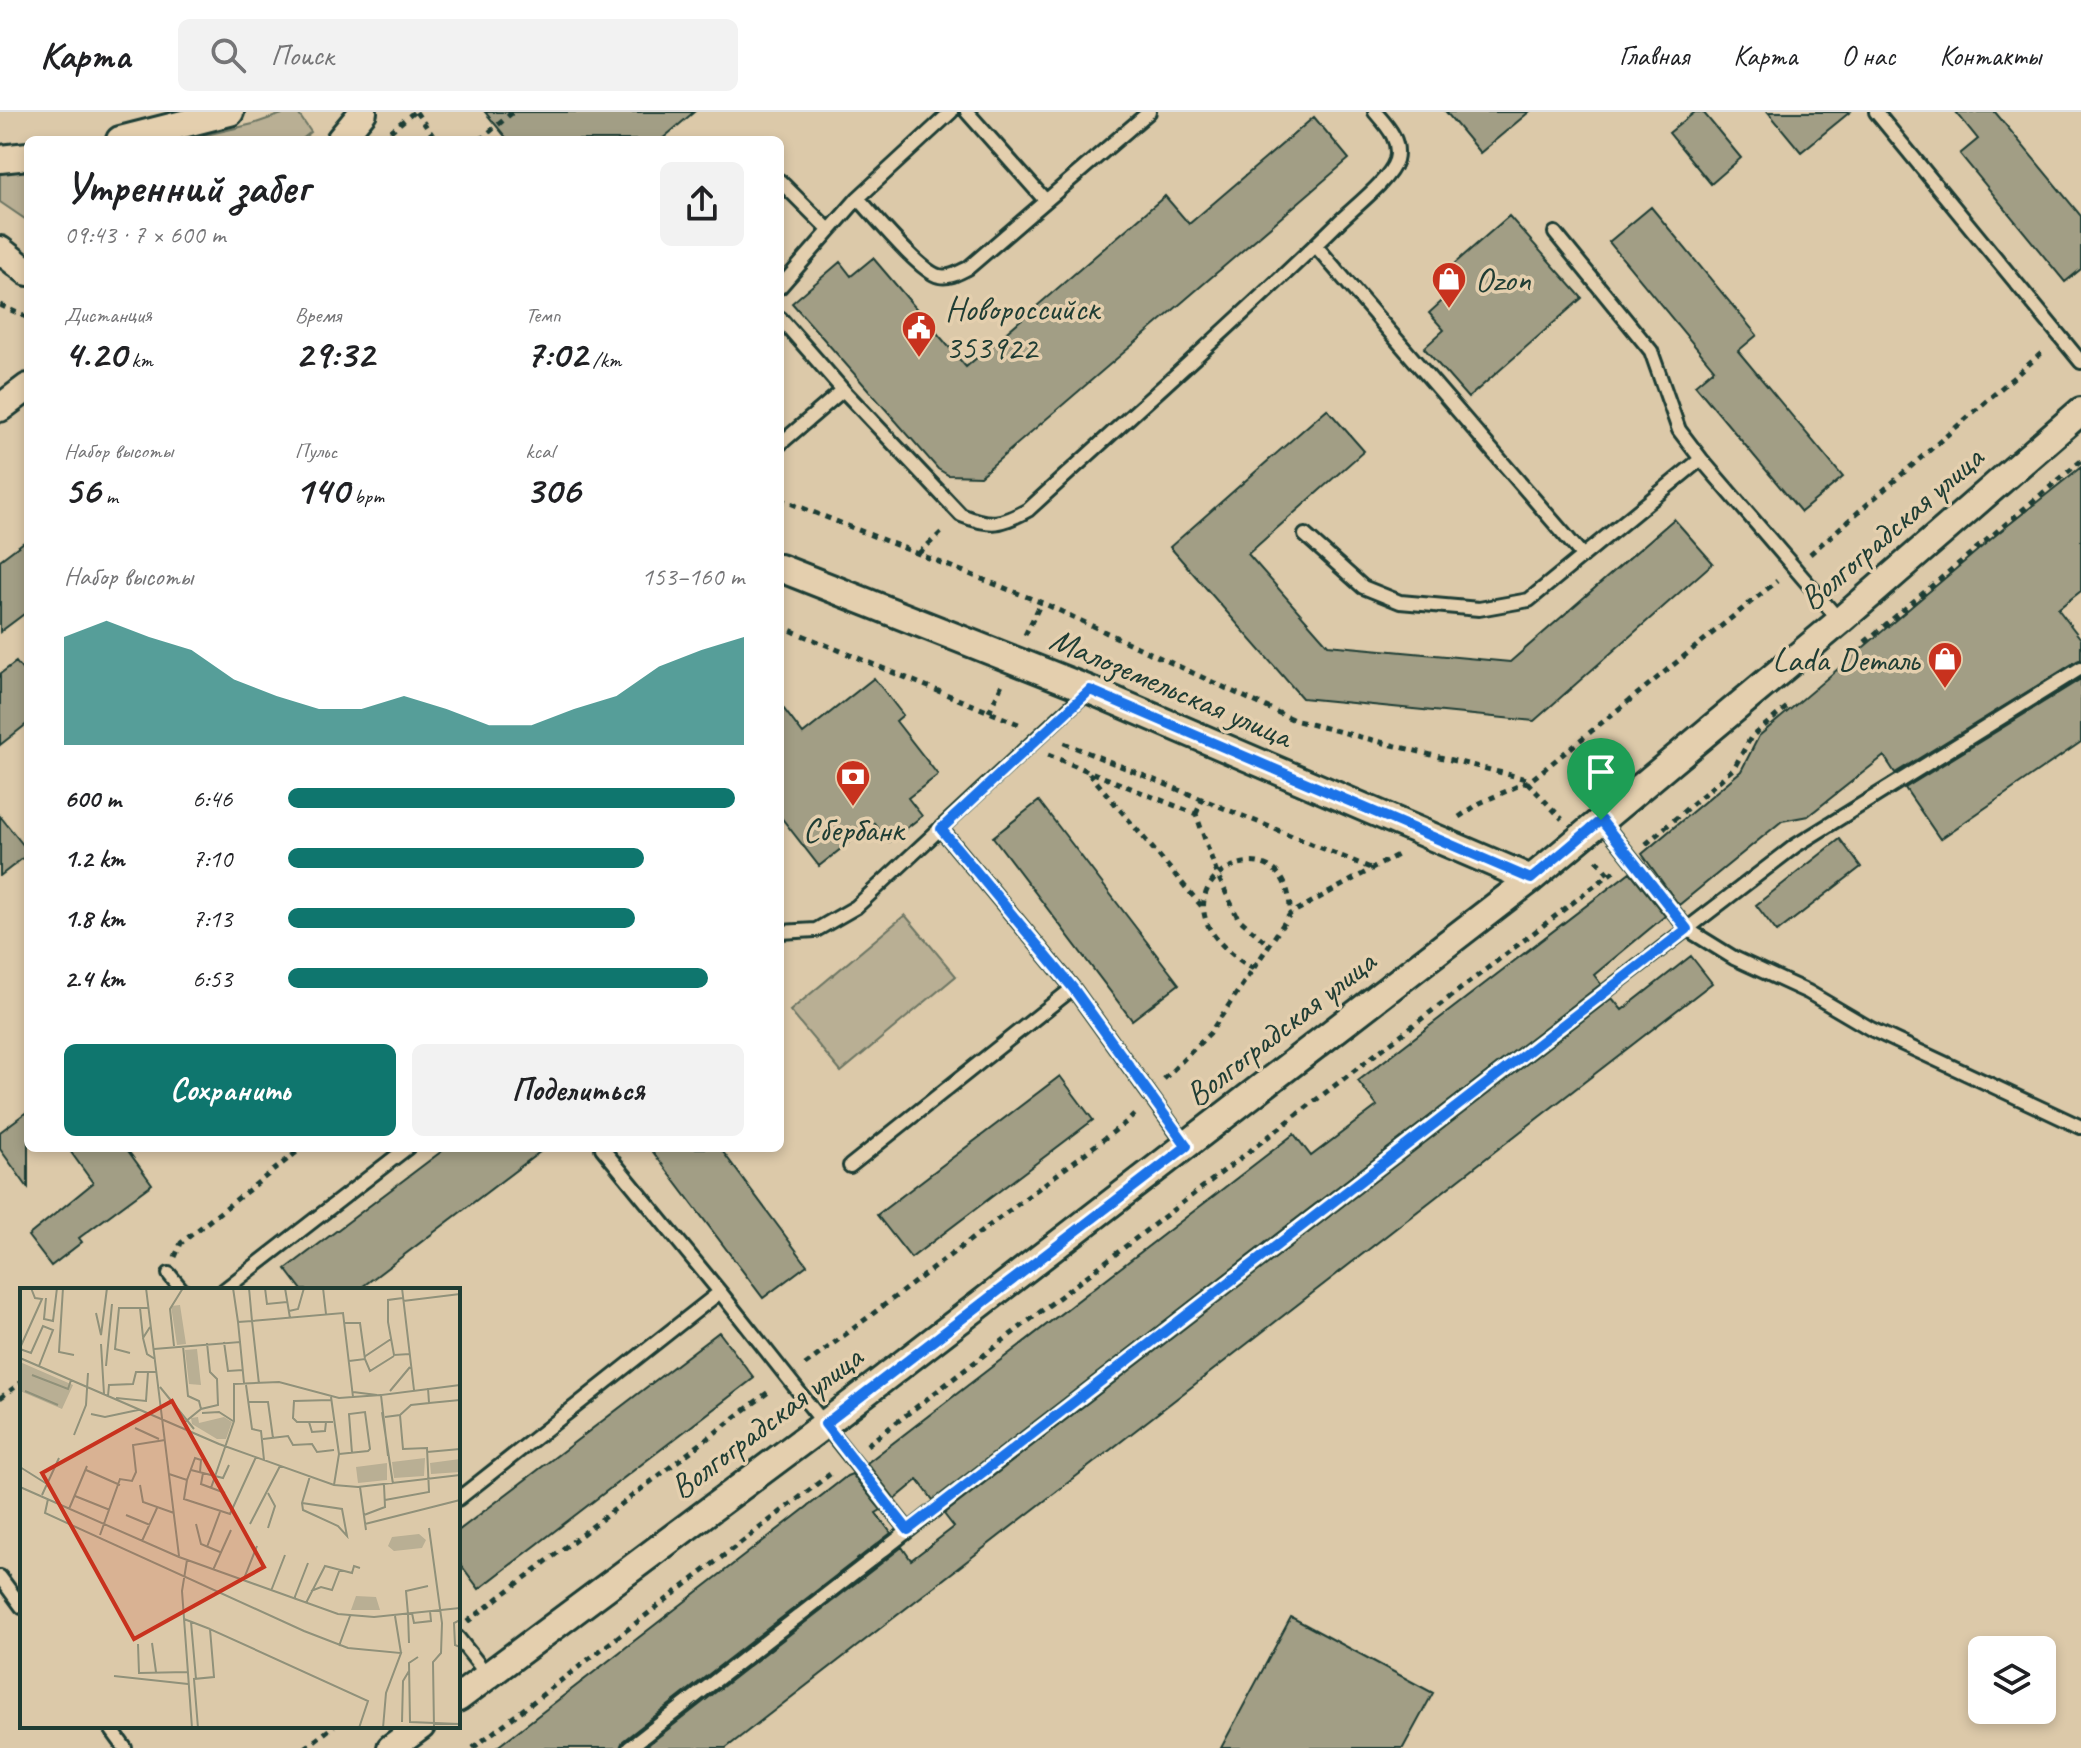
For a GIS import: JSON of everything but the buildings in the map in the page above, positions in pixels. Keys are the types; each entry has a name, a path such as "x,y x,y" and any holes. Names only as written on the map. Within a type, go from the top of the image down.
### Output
{"street":[{"path":"136,136 230,112"},
{"path":"343,136 363,112"},
{"path":"0,159 24,156"},
{"path":"0,250 24,269"},
{"path":"0,261 24,270"},
{"path":"0,408 24,390"},
{"name":"Волгоградская улица","path":"460,1697 825,1424 1531,879 1840,621 2081,411"},
{"name":"Малоземельская улица","path":"784,570 1090,690 1531,879"},
{"path":"391,1748 418,1728"}],"lane":[{"path":"784,282 858,198 951,112"},
{"path":"967,112 1045,200"},
{"path":"858,198 921,266 936,276 953,276 968,268 1149,112"},
{"path":"784,323 961,515 981,523 1004,523 1028,510 1386,176 1396,161 1397,145 1375,112"},
{"path":"1876,112 2081,362"},
{"path":"784,185 828,229"},
{"path":"1555,233 1651,351 1679,430 1840,621"},
{"path":"1315,245 1583,556"},
{"path":"784,441 843,390"},
{"path":"1305,535 1363,587 1400,602 1479,609 1529,600 1701,459"},
{"path":"629,1748 1795,846 2081,668"},
{"path":"784,932 816,930 856,907 1090,690"},
{"path":"1601,820 1687,929 1734,958 1808,992 1871,1029 2081,1127"},
{"path":"941,829 1073,988 1187,1146"},
{"path":"850,1166 1073,988"},
{"path":"227,1288 402,1152"},
{"path":"605,1152 908,1530"},
{"path":"169,1274 180,1288"},
{"path":"460,1497 720,1292"},
{"path":"0,1577 20,1604"},
{"path":"460,1641 488,1676"},
{"path":"110,1728 125,1748"}],"path":[{"path":"385,136 415,112 433,136"},
{"path":"485,136 513,112"},
{"path":"0,305 24,316"},
{"path":"1861,645 2081,461"},
{"path":"784,501 1045,604 1294,720 1531,780"},
{"path":"919,553 961,515"},
{"path":"460,1627 1129,1120 1167,1075 1210,1033 1290,914 1374,870 784,628"},
{"path":"473,1748 1630,857 1734,768 1751,737 1788,707"},
{"path":"1029,747 1196,814"},
{"path":"1088,772 1204,909"},
{"path":"1203,798 1196,814 1217,874 1238,918 1270,946"},
{"path":"1254,969 1230,955 1211,935 1204,909 1208,885 1217,874 1240,863 1253,861 1275,870 1288,886 1290,914"},
{"path":"169,1274 181,1243 297,1152"},
{"path":"0,1398 20,1383"},
{"path":"305,1748 331,1728"}],"shaded area":[{"path":"297,112 311,132 306,136 202,136"},
{"path":"24,164 24,218 0,202 0,167"},
{"path":"905,915 956,976 841,1072 790,1011"}],"place":[{"name":"Ozon","path":"1449,310"},
{"name":"Новороссийск 353922","path":"919,359"},
{"name":"Lada Dеталь","path":"1945,690"},
{"name":"Сбербанк","path":"853,808"}],"route":[{"path":"1090,690 1531,879 1601,820 1687,929 908,1530 825,1424 1187,1146 1073,988 941,829 1090,690"}]}
